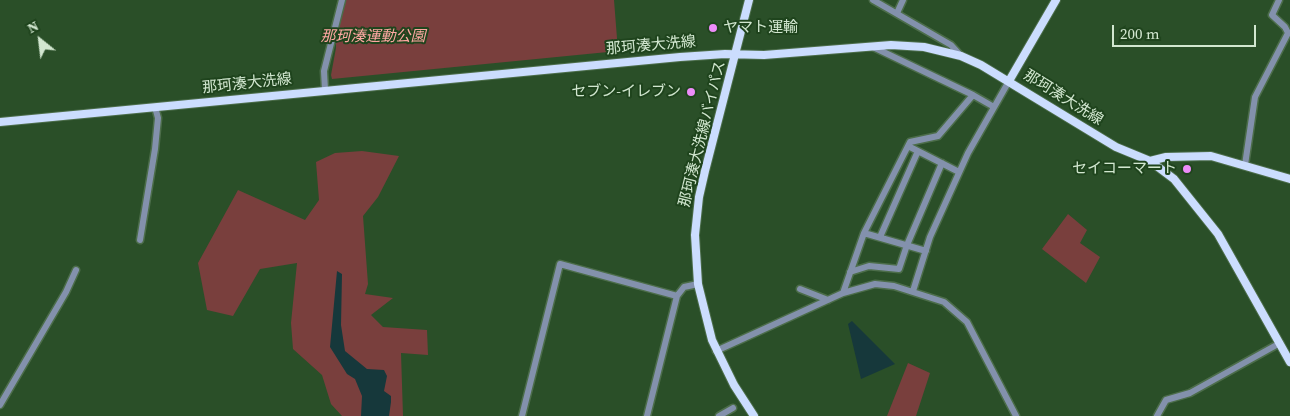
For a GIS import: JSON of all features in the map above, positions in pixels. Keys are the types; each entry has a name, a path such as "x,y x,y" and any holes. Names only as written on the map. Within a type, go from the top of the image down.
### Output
{"main road":[{"name":"那珂湊大洗線バイパス","path":"749,0 699,196 695,235 698,284 704,314 716,352 754,416"},
{"path":"1009,81 1056,0"},
{"name":"那珂湊大洗線","path":"0,122 680,57 764,56 870,46 912,46 961,56 1009,81 1116,147 1150,161 1180,184 1211,224 1290,362"},
{"path":"1150,161 1166,157 1211,156 1290,179"}],"street":[{"path":"325,90 324,71 342,0"},
{"path":"873,0 951,45 961,56"},
{"path":"897,13 903,0"},
{"path":"1245,165 1255,97 1288,34 1285,27 1272,15 1279,0"},
{"path":"870,46 891,54 994,106"},
{"path":"914,291 926,251 959,172 1009,81"},
{"path":"843,293 864,233 910,142 938,136 973,96"},
{"path":"140,240 155,149 158,118 155,107"},
{"path":"908,146 959,172"},
{"path":"880,237 918,151"},
{"path":"850,272 869,266 899,269 906,245 942,163"},
{"path":"864,233 926,251"},
{"path":"522,416 560,264 677,296"},
{"path":"0,405 43,328 66,292 76,270"},
{"path":"647,416 677,296 684,287 698,284"},
{"path":"716,352 843,293 875,284 914,291 944,302 967,322 1016,416"},
{"path":"800,289 828,300"},
{"path":"1157,416 1166,400 1195,390 1280,343"},
{"path":"719,416 733,408"}],"green space":[{"name":"那珂湊運動公園","path":"342,0 614,0 618,51 332,79 331,75 336,48 336,23"},
{"path":"362,151 399,156 378,197 363,216 368,284 365,294 393,298 371,315 383,327 427,330 428,355 401,353 403,416 342,416 331,404 322,375 293,349 291,323 297,263 260,269 233,316 207,310 198,263 238,190 305,220 319,200 316,162 335,153"},
{"path":"1068,214 1087,230 1080,243 1100,257 1086,283 1042,249"},
{"path":"908,363 930,373 916,416 887,416"}],"water":[{"path":"337,271 342,274 341,325 345,351 367,369 384,370 387,376 384,391 391,396 389,416 361,416 362,396 355,379 347,374 330,347"},
{"path":"852,321 895,364 861,379 848,324"}],"place":[{"name":"ヤマト運輸","path":"713,28"},
{"name":"セブン-イレブン","path":"691,92"},
{"name":"セイコーマート","path":"1187,169"}]}
